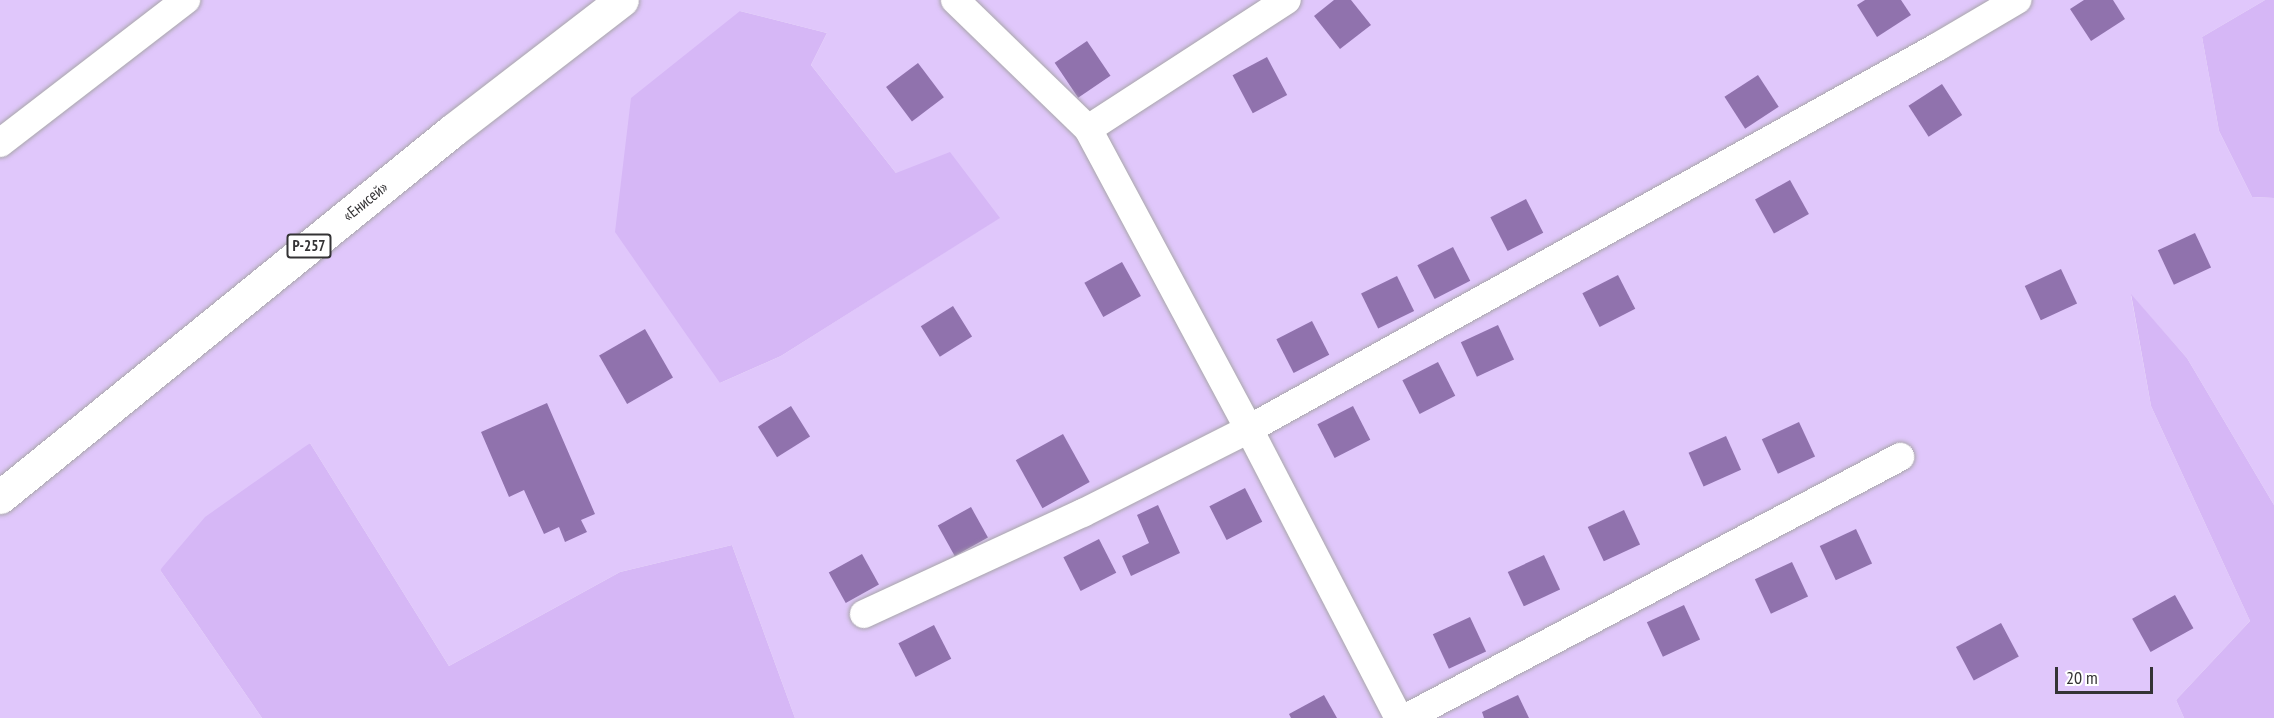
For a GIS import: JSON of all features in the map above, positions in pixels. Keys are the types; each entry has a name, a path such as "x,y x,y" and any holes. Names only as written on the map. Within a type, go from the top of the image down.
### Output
{"highway":[{"name":"«Енисей»","path":"0,497 453,130 622,0"}],"street":[{"path":"0,143 186,0"},
{"path":"955,0 1088,129 1249,429 1399,718"},
{"path":"1088,129 1287,0"},
{"path":"864,614 1083,513 1249,429 1939,46 2017,0"},
{"path":"1406,718 1900,457"}],"shaded area":[{"path":"0,0 2265,0 2202,37 2219,131 2252,197 2274,198 2274,505 2187,358 2131,295 2151,406 2250,621 2176,700 2184,718 795,718 732,545 620,572 449,666 310,443 160,570 262,718 0,718","holes":["740,11 827,33 811,65 896,173 999,218 781,356 720,383"]},
{"path":"2265,0 2274,0 2274,198 2252,197 2219,131 2202,37"},
{"path":"740,11 827,33 811,65 896,173 950,152 1000,218 781,356 720,383 615,232 631,98"},
{"path":"2131,294 2187,358 2274,505 2274,718 2184,718 2176,700 2250,621 2151,406"},
{"path":"310,443 449,666 620,572 732,545 795,718 262,718 160,570 205,517"}],"building":[{"path":"1334,0 1351,0 1371,25 1340,49 1314,16"},
{"path":"1865,0 1901,0 1911,15 1877,37 1857,5"},
{"path":"2084,0 2113,0 2125,19 2091,41 2070,9"},
{"path":"1087,41 1110,76 1078,98 1055,63"},
{"path":"1267,57 1287,95 1253,113 1233,75"},
{"path":"918,63 944,97 912,121 886,87"},
{"path":"1758,75 1779,107 1745,129 1724,97"},
{"path":"1942,84 1962,115 1929,137 1908,106"},
{"path":"1790,180 1809,214 1774,234 1755,199"},
{"path":"1526,199 1543,233 1508,251 1490,217"},
{"path":"2195,233 2211,267 2174,285 2158,250"},
{"path":"1453,247 1470,281 1435,299 1417,265"},
{"path":"1122,262 1141,296 1103,317 1084,283"},
{"path":"2061,269 2077,303 2041,320 2025,286"},
{"path":"1618,275 1635,309 1600,327 1582,293"},
{"path":"1397,276 1414,311 1378,329 1361,294"},
{"path":"953,306 972,337 940,357 921,326"},
{"path":"1312,321 1329,355 1294,373 1276,339"},
{"path":"1498,325 1514,359 1477,377 1461,342"},
{"path":"645,329 673,377 627,404 599,356"},
{"path":"1438,362 1455,396 1420,414 1402,380"},
{"path":"547,403 595,514 581,520 587,532 565,542 559,527 544,534 524,490 509,497 481,432"},
{"path":"791,406 810,437 777,457 758,427"},
{"path":"1353,406 1370,440 1335,458 1317,424"},
{"path":"1799,422 1815,456 1778,474 1762,439"},
{"path":"1063,434 1090,482 1042,508 1016,460"},
{"path":"1726,436 1741,470 1704,486 1689,453"},
{"path":"1245,488 1262,522 1227,540 1209,506"},
{"path":"1158,505 1180,553 1131,576 1122,556 1149,543 1137,515"},
{"path":"971,507 988,538 955,556 938,525"},
{"path":"1624,510 1640,544 1604,561 1588,527"},
{"path":"1856,529 1872,563 1836,580 1820,546"},
{"path":"1099,539 1116,573 1081,591 1063,557"},
{"path":"862,554 879,585 846,603 829,572"},
{"path":"1544,555 1560,589 1524,606 1508,572"},
{"path":"1792,562 1808,596 1771,614 1755,579"},
{"path":"2175,595 2193,628 2151,652 2132,619"},
{"path":"1684,605 1700,639 1663,657 1647,622"},
{"path":"1470,617 1486,651 1449,669 1433,634"},
{"path":"2001,623 2019,657 1974,680 1956,647"},
{"path":"934,625 951,659 916,677 898,643"},
{"path":"1324,695 1337,718 1291,718 1289,714"},
{"path":"1518,695 1529,718 1484,718 1482,712"}]}
